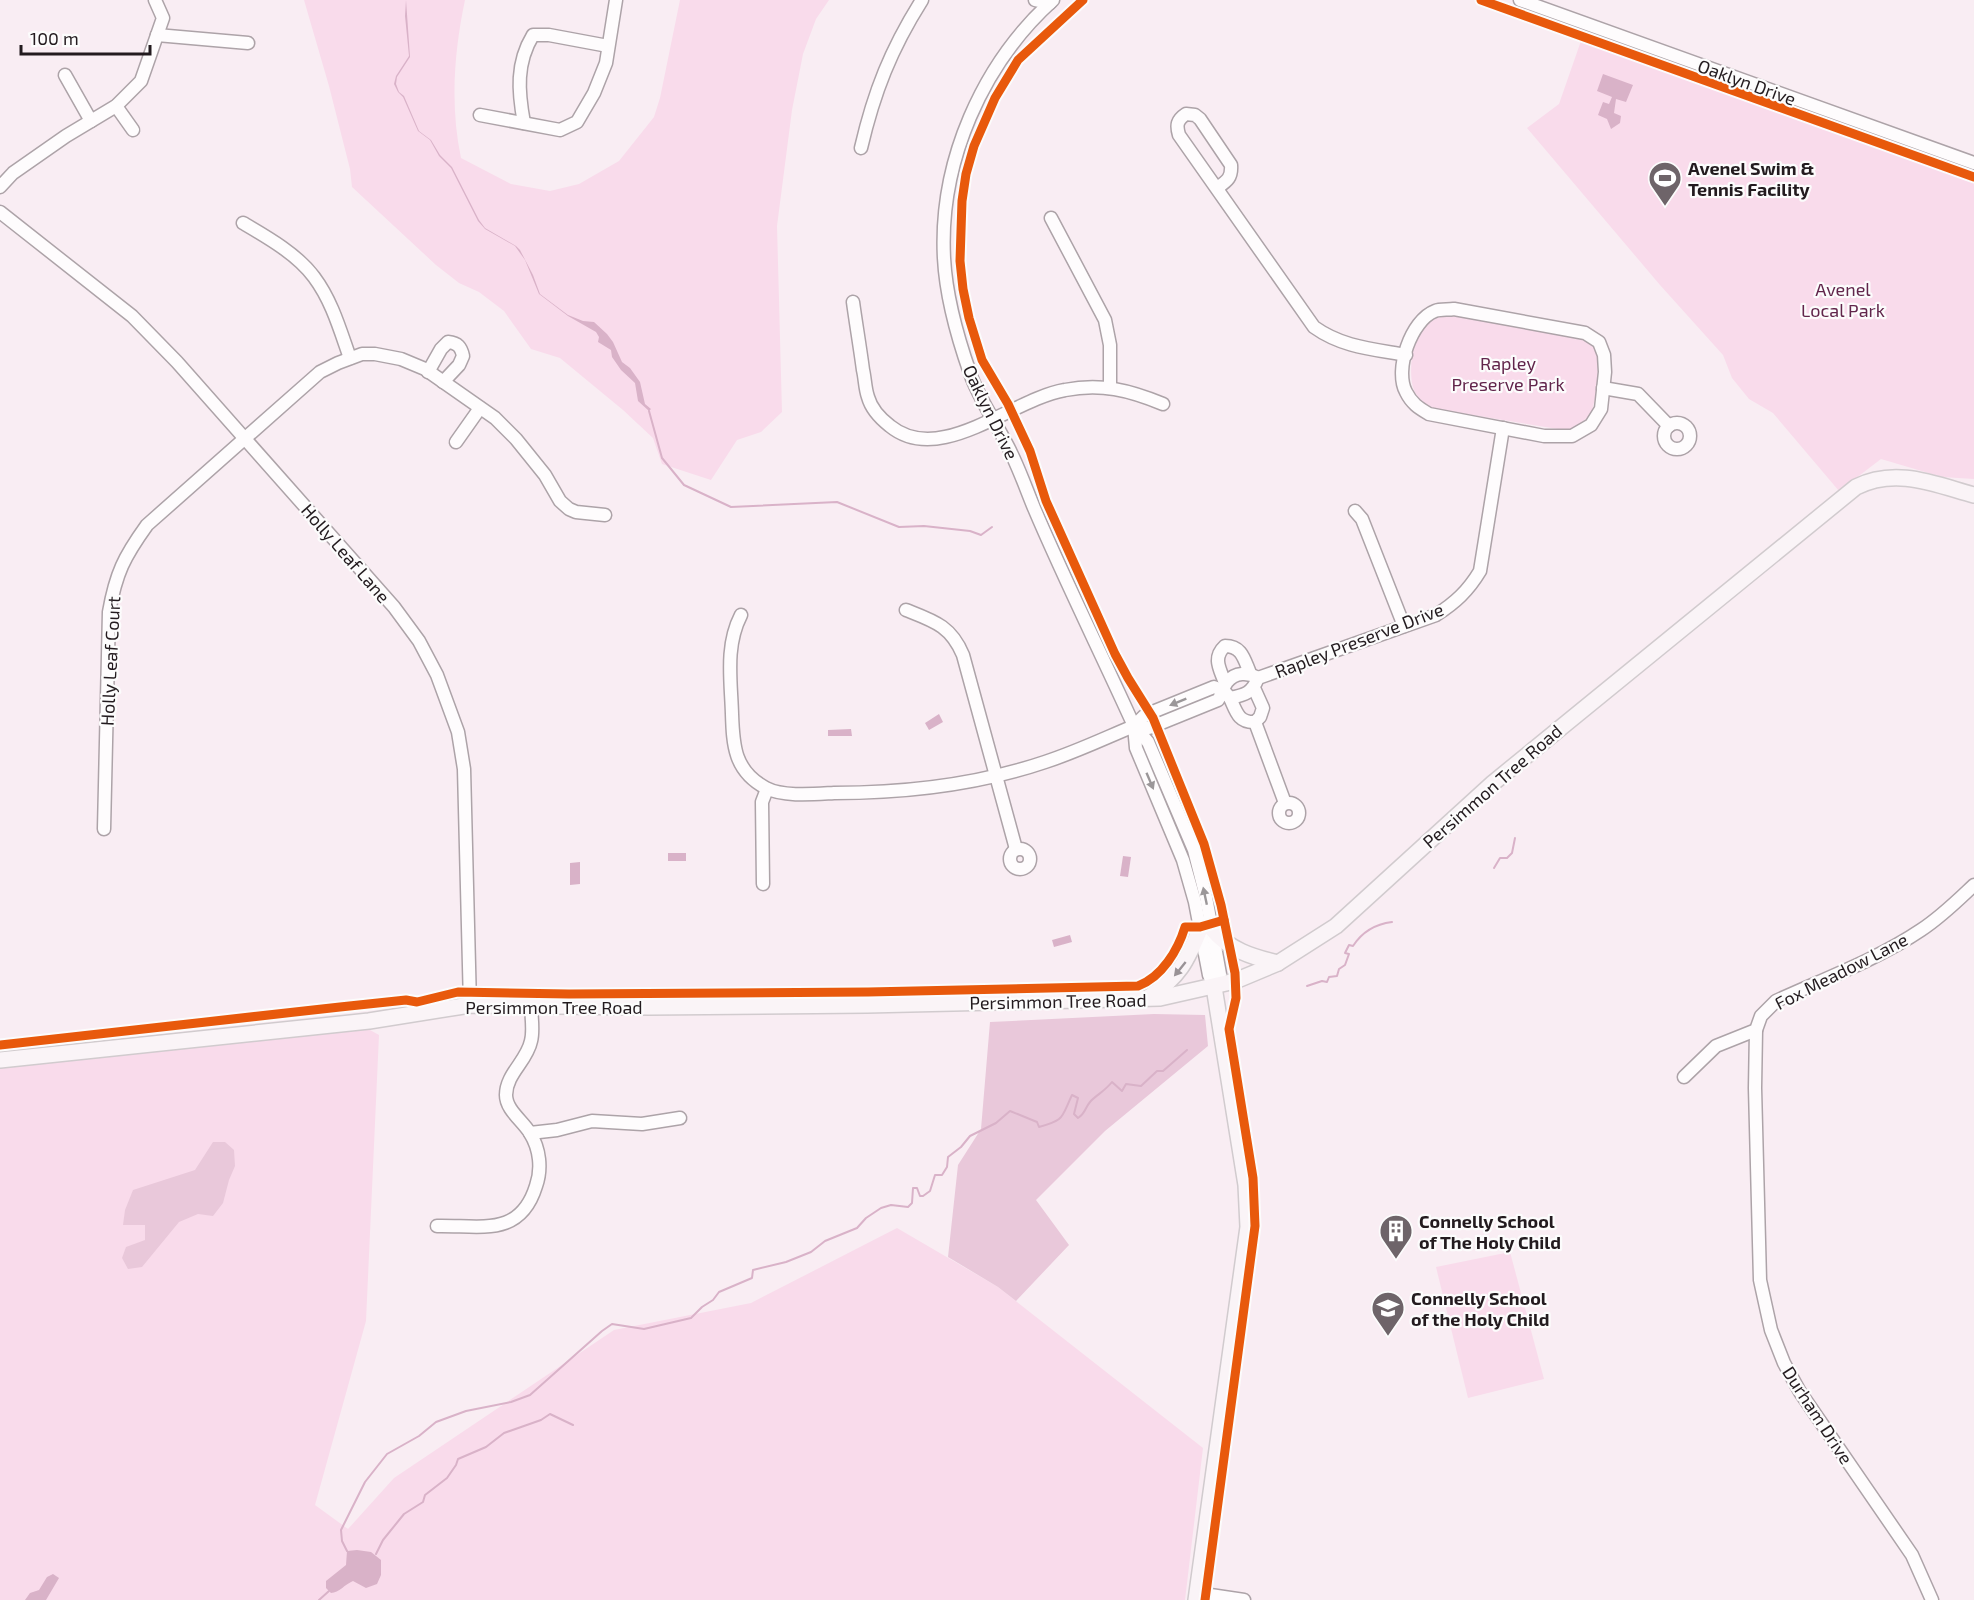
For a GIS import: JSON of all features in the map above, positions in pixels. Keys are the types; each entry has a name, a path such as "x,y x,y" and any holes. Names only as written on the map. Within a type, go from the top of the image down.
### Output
{"main road":[{"name":"Persimmon Tree Road","path":"0,1060 369,1021 470,1005 649,1007 1147,999 1236,981 1278,963 1336,926 1493,783 1856,487 1870,480 1889,476 1912,478 1974,495"},
{"path":"1147,999 1167,985 1188,960 1206,929 1248,956 1278,963"},
{"path":"1196,1597 1248,1227 1246,1185 1214,987"}],"street":[{"path":"0,187 13,173 66,136 116,106 141,81 163,18 155,0"},
{"path":"480,115 560,130 577,122 594,93 606,63 616,0"},
{"path":"861,148 870,109 880,80 900,34 922,0"},
{"path":"1035,0 1051,1"},
{"name":"Oaklyn Drive","path":"1520,0 1974,163"},
{"name":"Oaklyn Drive","path":"1051,1 1011,47 979,96 959,145 947,203 944,258 951,310 970,375 1013,456 1034,508 1134,726 1148,742 1194,850 1206,929 1220,974 1214,987"},
{"path":"157,35 248,43"},
{"path":"524,123 519,98 520,67 525,48 533,35 549,35 608,46"},
{"path":"65,75 91,121"},
{"path":"116,106 133,130"},
{"path":"1217,188 1232,174 1231,165 1200,119 1195,115 1186,114 1179,119 1176,127 1179,135 1314,327 1327,337 1342,344 1406,355"},
{"name":"Holly Leaf Lane","path":"0,212 132,316 177,362 394,608 419,641 438,675 458,732 464,769 470,1005"},
{"path":"1051,218 1106,320 1110,345 1110,388"},
{"path":"243,223 279,244 313,275 334,311 350,358"},
{"path":"853,302 868,398 880,418 897,431 919,439 943,438 1062,390 1094,386 1110,388 1137,393 1163,404"},
{"path":"1454,309 1585,333 1594,337 1599,342 1604,355 1603,388 1601,410 1591,425 1572,436 1544,436 1429,414 1415,407 1405,390 1402,369 1412,333 1422,319 1436,310 1454,309"},
{"path":"429,372 448,342 455,343 461,348 464,356 443,382"},
{"name":"Holly Leaf Court","path":"104,829 109,612 113,586 125,556 147,525 320,372 362,354 385,355 401,359 429,372 495,418 516,439 545,475 560,501 569,509 576,512 605,515"},
{"path":"1603,388 1638,394 1669,426"},
{"path":"456,442 480,408"},
{"name":"Rapley Preserve Drive","path":"767,789 798,794 871,793 943,787 996,776 1046,762 1134,726 1149,728 1218,700 1235,675 1254,680 1436,615 1454,604 1470,588 1480,571 1503,428"},
{"path":"1355,511 1362,519 1404,626"},
{"path":"906,610 940,623 958,642 1016,849"},
{"path":"741,615 734,629 730,649 733,741 742,768 767,789 762,802 763,884"},
{"path":"1225,646 1234,646 1241,651 1254,680 1263,708 1260,717 1255,722 1245,723 1239,719 1226,691 1217,660 1219,652 1225,646"},
{"name":"Rapley Preserve Drive","path":"1226,691 1244,695 1254,680"},
{"path":"1255,722 1285,803"},
{"name":"Fox Meadow Lane","path":"1756,1030 1761,1016 1776,1001 1889,948 1921,930 1949,909 1974,885"},
{"path":"437,1226 495,1227 510,1222 522,1213 533,1197 541,1172 537,1149 530,1134 514,1115 506,1096 509,1081 522,1063 531,1041 531,1004"},
{"path":"1683,1077 1716,1046 1756,1030"},
{"name":"Durham Drive","path":"1756,1030 1755,1088 1760,1280 1771,1330 1784,1363 1800,1392 1912,1555 1932,1600"},
{"path":"530,1134 592,1121 642,1124 680,1118"},
{"path":"1196,1597 1244,1600"}],"green space":[{"path":"304,0 465,0 458,39 455,79 455,119 461,158 511,184 550,191 579,184 619,161 654,117 680,0 829,0 816,19 803,54 792,110 777,226 782,412 761,432 737,440 711,480 662,464 653,438 623,410 560,358 531,349 504,311 479,292 459,283 436,265 352,187 350,169 329,86"},
{"name":"Avenel Local Park","path":"1582,38 1974,180 1974,479 1942,477 1881,459 1839,491 1773,413 1749,399 1732,378 1723,355 1660,285 1527,128 1559,104"},
{"name":"Rapley Preserve Park","path":"1444,314 1579,336 1597,347 1598,385 1591,415 1570,431 1430,408 1415,393 1412,384 1413,350 1422,326"},
{"path":"361,1025 379,1035 366,1321 315,1505 348,1529 394,1478 614,1330 751,1303 897,1228 998,1287 1203,1448 1185,1600 0,1600 0,1065"},
{"path":"1510,1252 1544,1379 1468,1398 1436,1267"}],"shaded area":[{"path":"406,0 410,57 397,77 396,84 399,92 404,96 419,131 431,140 440,155 452,167 485,228 516,246 520,250 533,275 540,294 568,315 583,321 594,322 607,334 622,362 630,368 640,382 645,404 651,409 649,411 638,401 635,383 621,370 612,357 611,350 598,342 599,337 596,332 568,316 539,294 525,260 515,246 485,229 478,221 451,168 439,156 430,140 418,131 403,97 398,92 394,84 396,76 409,56 405,16"},
{"path":"1603,74 1633,85 1626,102 1616,99 1614,113 1621,116 1620,123 1611,129 1607,119 1598,115 1603,102 1609,104 1612,97 1597,91"},
{"path":"939,714 943,722 929,730 925,723"},
{"path":"851,729 852,736 828,736 828,730"},
{"path":"668,853 686,853 686,861 668,861"},
{"path":"1123,856 1131,857 1128,877 1120,876"},
{"path":"580,862 580,884 570,885 570,863"},
{"path":"1070,935 1072,942 1054,947 1052,940"},
{"path":"1154,1014 1205,1015 1208,1046 1105,1131 1036,1200 1069,1245 1016,1301 998,1287 948,1257 958,1165 981,1129 990,1022"},
{"path":"213,1142 225,1142 234,1150 235,1166 223,1203 213,1216 198,1214 179,1222 142,1267 128,1269 122,1258 126,1247 145,1240 145,1225 123,1225 125,1210 133,1190 195,1170"},
{"path":"347,1551 371,1552 381,1560 381,1575 377,1584 366,1588 353,1581 337,1592 331,1593 326,1588 326,1581 346,1565"},
{"path":"53,1574 59,1578 46,1600 25,1600 30,1593 39,1590 47,1577"}],"waterway":[{"path":"649,411 662,458 684,485 731,507 837,502 899,527 924,526 970,531 981,535 992,527"},
{"path":"1494,868 1500,858 1507,858 1512,853 1515,838"},
{"path":"1307,986 1322,981 1327,982 1329,977 1337,976 1339,969 1345,965 1349,954 1345,953 1349,945 1353,946 1370,930 1392,922"},
{"path":"347,1551 342,1541 341,1530 365,1482 387,1454 419,1436 436,1422 466,1411 511,1402 530,1395 612,1324 644,1329 691,1318 719,1292 752,1278 753,1270 786,1262 811,1252 825,1241 857,1228 866,1218 881,1208 891,1205 908,1207 912,1203 913,1188 917,1188 920,1196 930,1191 935,1175 942,1175 947,1167 948,1157 970,1136 996,1123 1010,1111 1037,1122 1039,1127 1058,1120 1064,1113 1072,1095 1078,1098 1074,1114 1078,1118 1090,1102 1112,1082 1122,1091 1126,1084 1141,1086 1157,1071 1163,1071 1187,1050"},
{"path":"376,1554 383,1540 404,1514 423,1502 425,1495 447,1478 458,1459 486,1447 504,1433 541,1420 550,1414 573,1425"},
{"path":"319,1600 329,1591"}],"cycle path":[{"path":"1083,0 1018,60 995,98 974,146 966,174 962,201 960,261 969,318 982,360 1008,404 1030,451 1046,501 1115,654 1153,718 1204,844 1221,905 1235,973 1236,998 1229,1029 1253,1178 1255,1226 1205,1600"},
{"path":"1481,0 1974,177"},
{"path":"0,1045 406,1000 417,1002 458,992 569,994 868,992 1138,986 1147,982 1168,962 1185,927 1200,927 1224,920"}],"place":[{"name":"Avenel Swim & Tennis Facility","path":"1665,207"},
{"name":"Connelly School of The Holy Child","path":"1396,1260"},
{"name":"Connelly School of the Holy Child","path":"1388,1337"}]}
